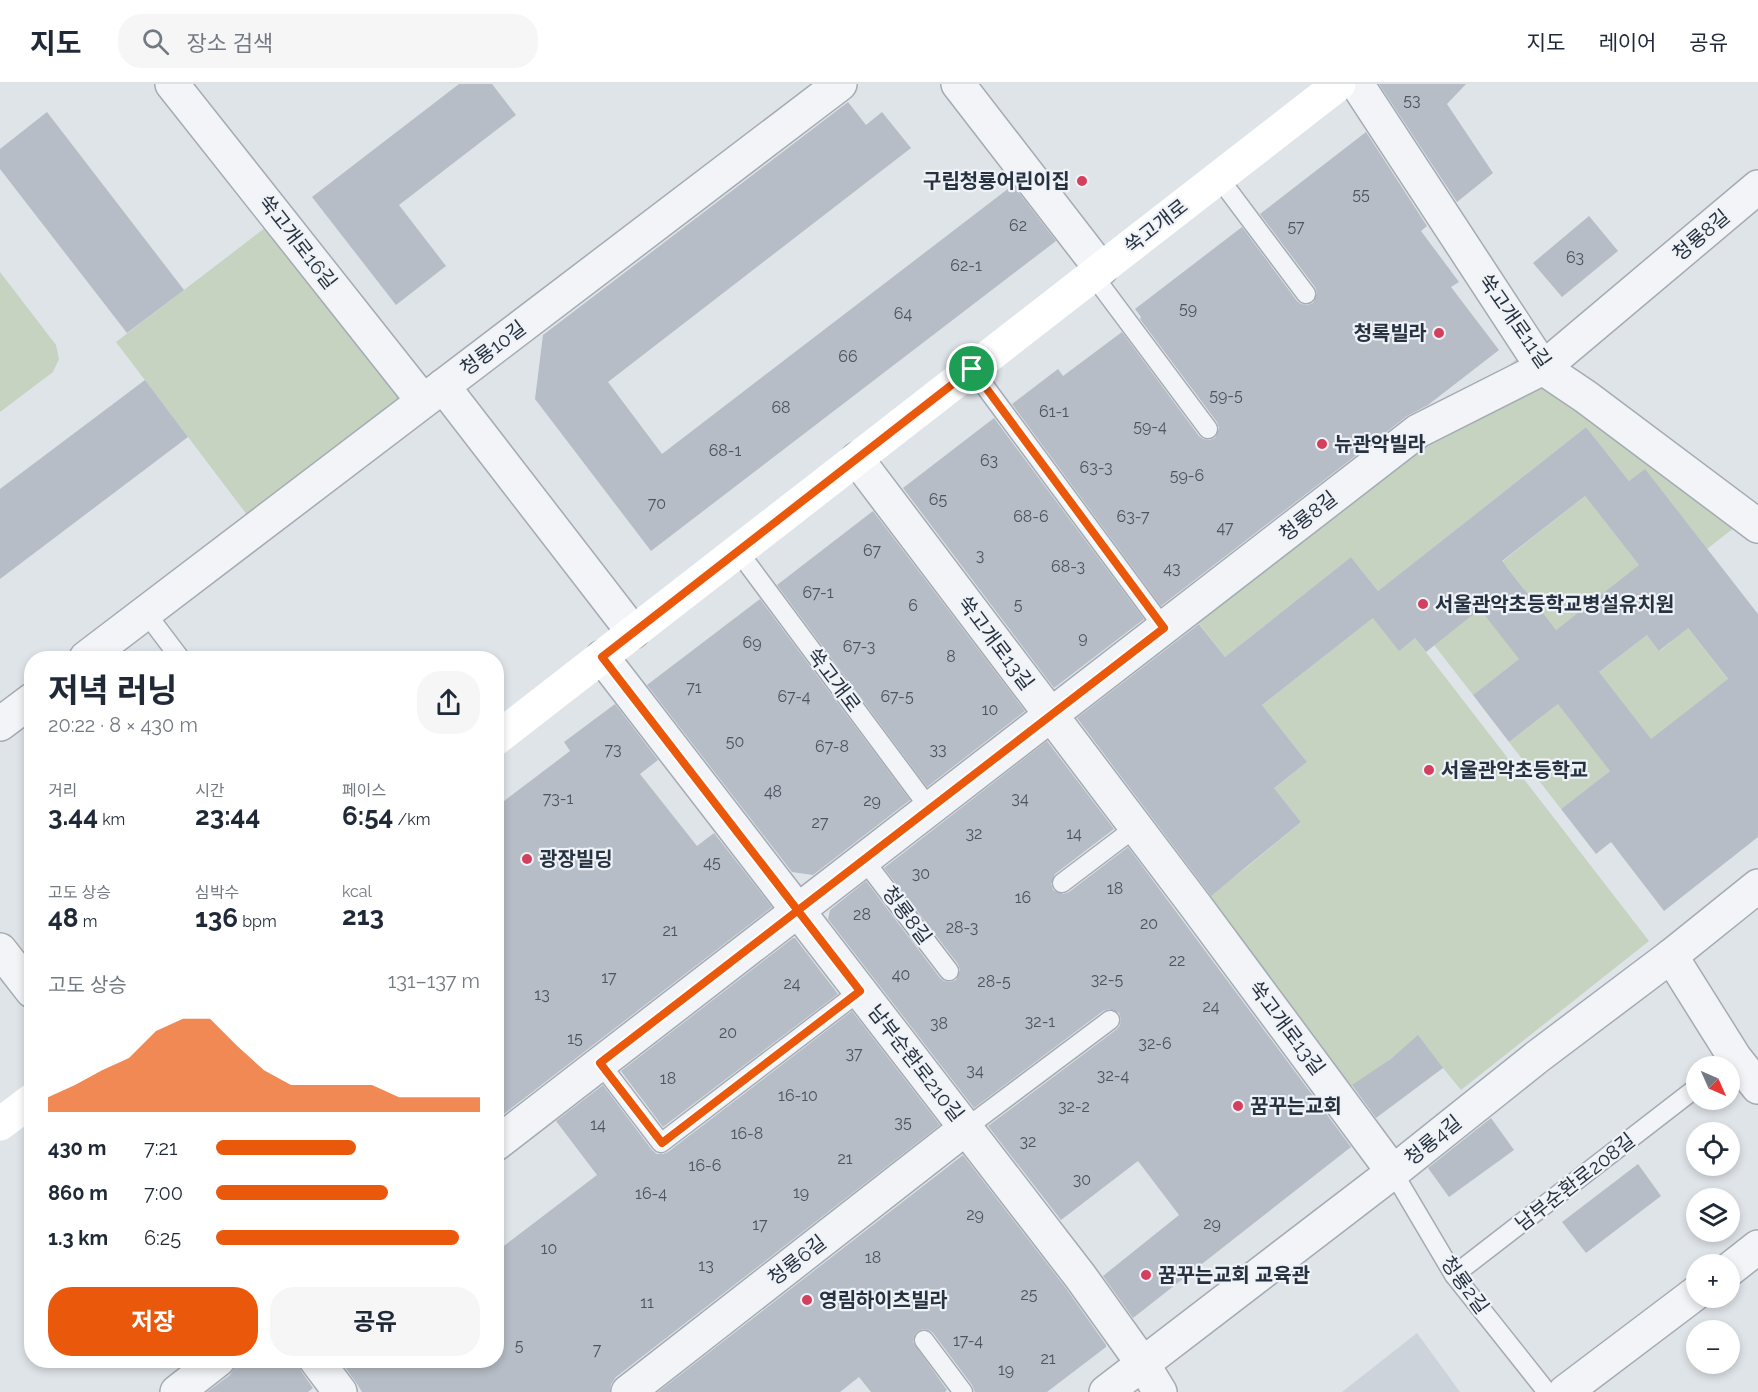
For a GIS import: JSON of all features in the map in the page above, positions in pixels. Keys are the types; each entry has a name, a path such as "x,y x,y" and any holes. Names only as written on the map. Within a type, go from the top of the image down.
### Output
{"main road":[{"name":"쑥고개로","path":"504,733 1339,84"},
{"path":"0,1124 24,1106"}],"street":[{"name":"쑥고개로16길","path":"172,84 633,632"},
{"name":"청룡10길","path":"95,651 840,84"},
{"path":"958,84 1097,272"},
{"name":"쑥고개로11길","path":"1357,84 1543,368 1586,397 1758,526"},
{"name":"청룡8길","path":"504,1138 1418,431 1543,368 1758,187"},
{"name":"쑥고개로13길","path":"856,459 1136,827 1393,1172"},
{"name":"남부순환로210길","path":"602,657 1080,1276 1143,1364 1160,1392"},
{"path":"0,724 24,706"},
{"name":"청룡4길","path":"1106,1392 1393,1172 1758,886"},
{"path":"0,950 24,981"},
{"path":"1671,956 1727,1056"},
{"path":"1740,1071 1758,1087"},
{"name":"청룡6길","path":"628,1392 966,1128"},
{"path":"1740,1261 1758,1247"},
{"path":"1565,1392 1686,1301"},
{"path":"177,1392 208,1368"},
{"path":"322,1368 340,1392"}],"lane":[{"path":"1219,178 1306,294"},
{"path":"1097,272 1208,429"},
{"path":"972,369 1164,628"},
{"name":"쑥고개로","path":"738,551 930,809"},
{"path":"146,613 175,651"},
{"path":"1062,883 1136,827"},
{"name":"청룡8길","path":"864,860 949,971"},
{"path":"600,1063 662,1143 860,991"},
{"name":"남부순환로210길","path":"966,1128 1110,1020"},
{"name":"남부순환로208길","path":"1454,1275 1686,1096"},
{"name":"청룡2길","path":"1393,1172 1454,1275 1547,1392"},
{"path":"924,1340 963,1392"}],"shaded area":[{"path":"1417,1333 1460,1392 1342,1392"}],"green space":[{"path":"278,218 430,395 257,528 116,342"},
{"path":"0,272 56,345 59,359 53,372 0,412"},
{"path":"1523,354 1739,524 1707,549 1645,470 1629,481 1586,427 1378,591 1351,557 1225,657 1189,610 1420,437"},
{"path":"1585,496 1658,589 1629,573 1473,695 1434,645 1465,590 1487,618 1524,589 1507,567 1484,586 1479,580"},
{"path":"1676,613 1751,709 1717,688 1561,809 1509,742 1647,635 1660,651 1671,642 1659,626"},
{"path":"1373,618 1415,638 1649,941 1461,1090 1443,1068 1392,1058 1340,1094 1197,905 1301,822 1274,788 1307,762 1262,705"}],"building":[{"path":"459,84 492,84 516,115 399,205 446,266 396,305 312,197"},
{"path":"1379,84 1466,84 1447,104 1493,173 1457,202"},
{"path":"848,102 866,125 882,112 911,148 608,382 662,454 1013,185 1056,241 651,551 535,399 543,335"},
{"path":"47,112 184,290 127,333 0,169 0,149"},
{"path":"1366,132 1427,226 1421,231 1459,282 1451,287 1499,350 1428,405 1407,416 1161,606 1012,404 1058,369 1063,376 1122,332 1199,436 1209,440 1215,438 1219,428 1217,422 1140,319 1135,309 1242,227 1297,301 1307,305 1313,303 1317,293 1315,287 1260,214"},
{"path":"1589,216 1618,251 1562,297 1533,263"},
{"path":"145,380 188,437 0,579 0,489"},
{"path":"994,418 1144,619 1054,688 903,488"},
{"path":"1586,427 1629,481 1645,469 1758,614 1758,837 1664,911 1611,842 1596,854 1561,809 1610,771 1558,704 1509,742 1473,695 1519,659 1480,609 1426,652 1415,638 1399,651 1373,618 1262,705 1307,762 1274,788 1301,822 1211,896 1077,718 1199,624 1225,657 1351,557 1378,591","holes":["1585,496 1639,565 1556,630 1502,561","1688,628 1728,679 1651,739 1599,672 1647,635 1659,651"]},
{"path":"873,511 1025,711 927,787 777,585"},
{"path":"760,599 910,800 813,875 792,872 647,685"},
{"path":"615,704 658,760 640,774 697,846 714,833 772,907 504,1114 504,801 570,751 564,742"},
{"path":"1047,741 1114,829 1055,874 1051,884 1053,890 1063,894 1069,892 1128,847 1351,1147 1133,1318 1103,1276 1179,1215 1138,1161 1061,1220 988,1126 1117,1029 1121,1019 1119,1013 1109,1009 1103,1011 974,1108 828,919 830,910 866,881 940,978 950,982 956,980 960,970 958,964 884,868"},
{"path":"793,938 838,994 663,1127 621,1071"},
{"path":"852,1011 940,1125 616,1377 611,1384 610,1392 362,1392 346,1368 504,1368 504,1246 597,1175 556,1121 603,1085 652,1150 657,1154 668,1152"},
{"path":"1418,1035 1443,1068 1376,1118 1352,1085 1392,1058"},
{"path":"1491,1118 1514,1150 1449,1197 1428,1168"},
{"path":"963,1155 1065,1287 1106,1347 1047,1392 975,1392 933,1333 923,1329 914,1335 913,1342 947,1390 945,1392 871,1392 859,1377 840,1392 658,1392"},
{"path":"1638,1164 1661,1196 1586,1253 1562,1222"},
{"path":"234,1368 300,1368 313,1388 308,1392 207,1392 230,1375"}],"place":[{"name":"구립청룡어린이집","path":"1082,181"},
{"name":"청록빌라","path":"1439,333"},
{"name":"뉴관악빌라","path":"1322,444"},
{"name":"서울관악초등학교병설유치원","path":"1423,604"},
{"name":"서울관악초등학교","path":"1429,770"},
{"name":"광장빌딩","path":"527,859"},
{"name":"꿈꾸는교회","path":"1238,1106"},
{"name":"꿈꾸는교회 교육관","path":"1146,1275"},
{"name":"영림하이츠빌라","path":"807,1300"}],"route":[{"path":"972,369 602,657 749,847 798,911 860,991 662,1143 600,1063 732,962 798,911 930,809 1164,628 972,369"}]}
